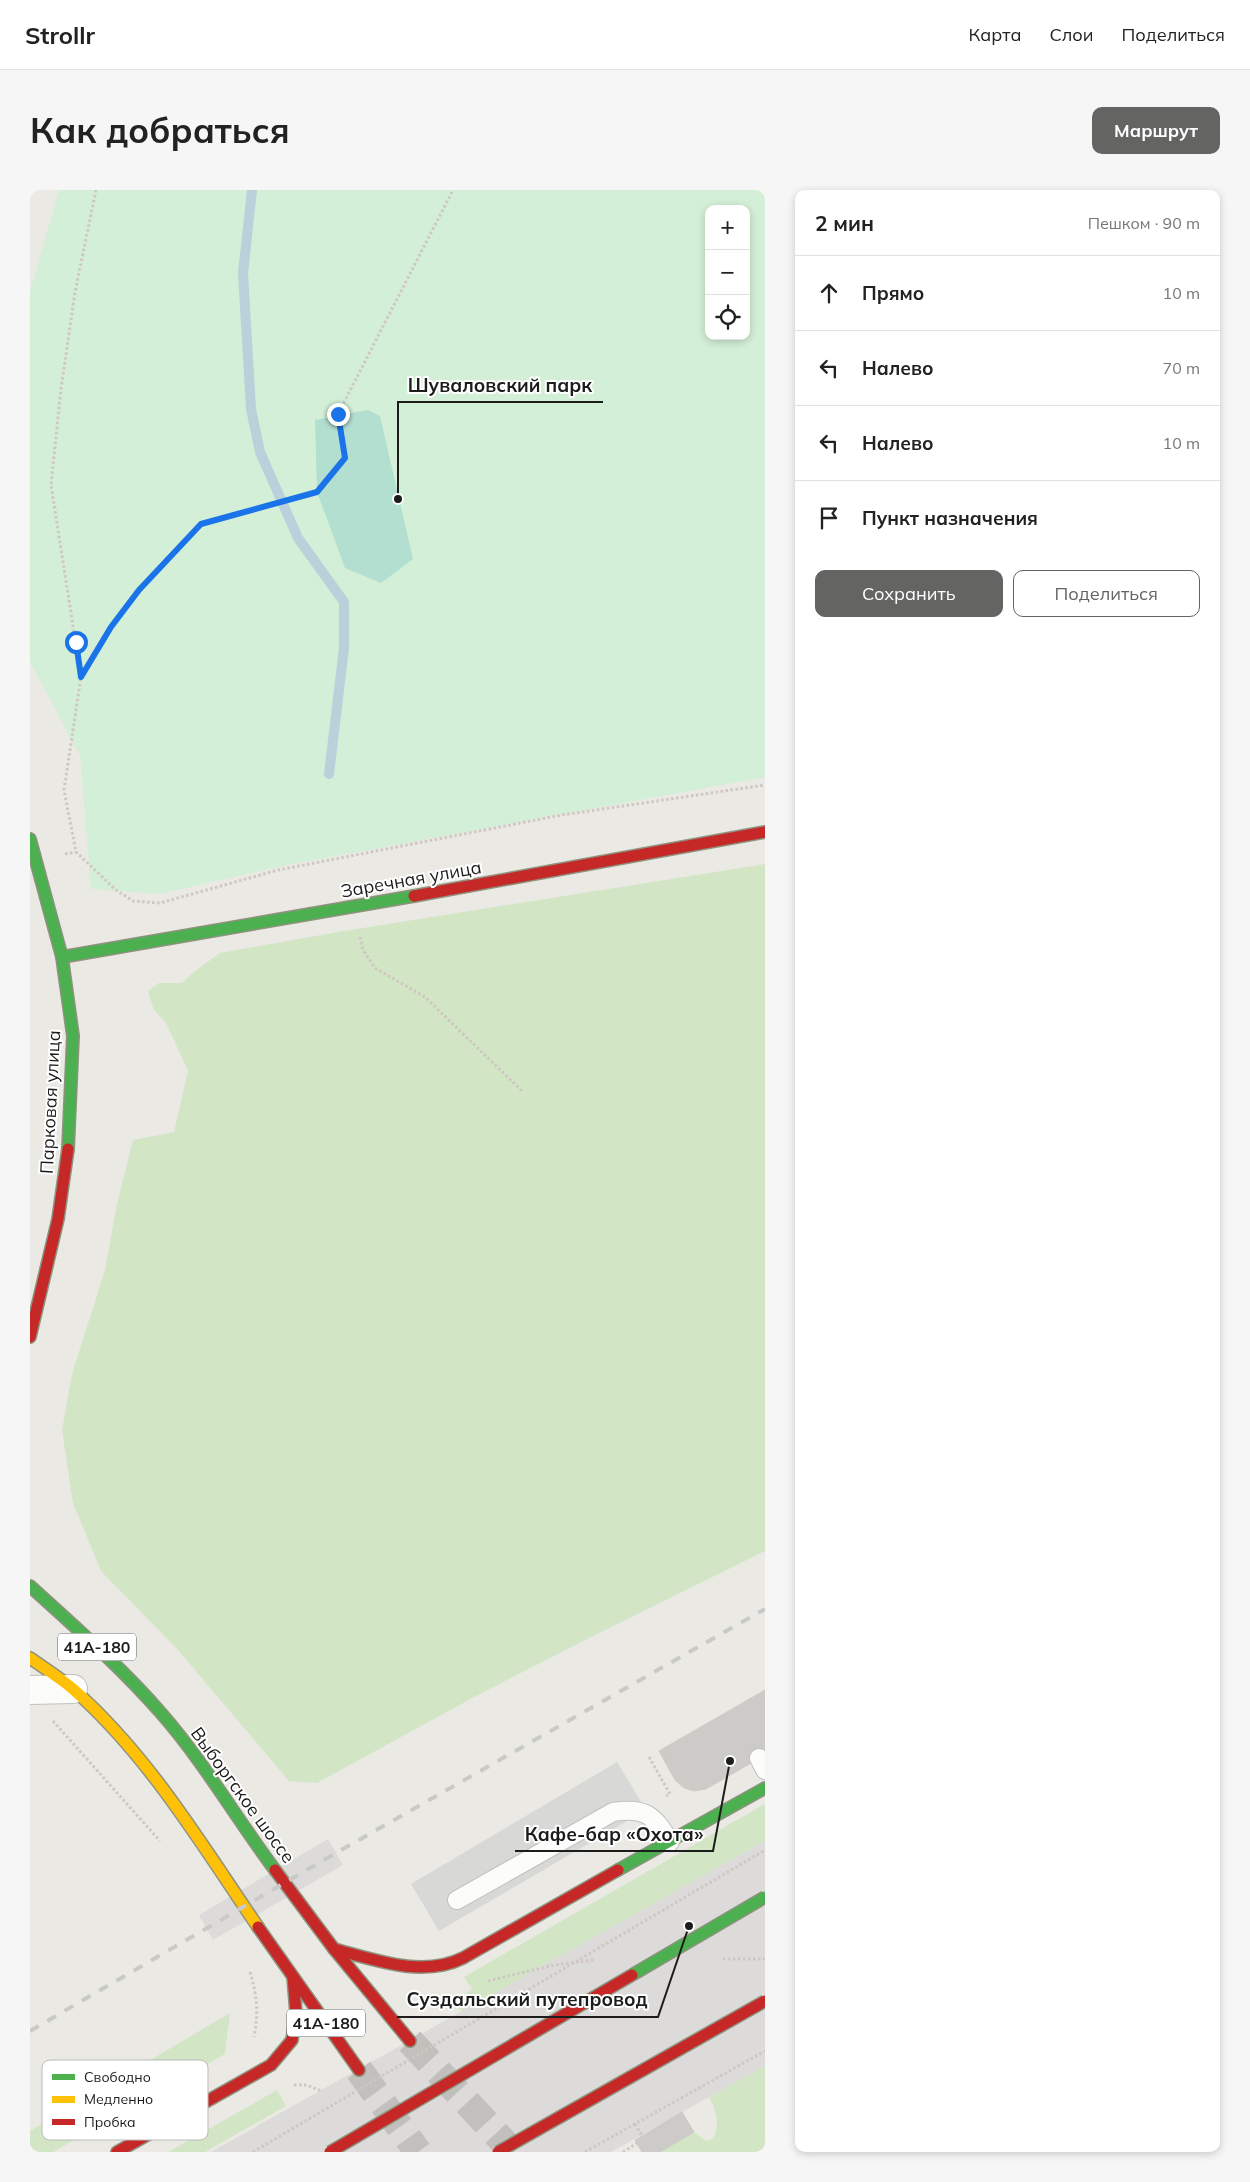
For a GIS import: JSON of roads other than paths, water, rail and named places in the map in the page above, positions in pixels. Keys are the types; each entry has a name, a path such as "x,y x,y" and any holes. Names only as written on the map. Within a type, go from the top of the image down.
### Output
{"main road":[{"name":"Заречная улица","path":"62,957 353,907 765,832"},
{"name":"Парковая улица","path":"30,839 62,957 72,1036 67,1162 58,1219 30,1337"},
{"name":"Выборгское шоссе","path":"30,1586 109,1658 161,1713 207,1771 254,1842 334,1949 410,2041"},
{"name":"41А-180","path":"30,1658 72,1689 128,1745 170,1798 292,1977 359,2070"},
{"path":"334,1949 392,1964 418,1968 447,1965 765,1788"},
{"path":"330,2152 765,1897"},
{"path":"208,2101 271,2065 292,2040 296,2013 292,1977"},
{"path":"498,2152 765,2001"},
{"path":"117,2152 138,2140"}],"street":[{"path":"30,1690 72,1689"}],"lane":[{"path":"457,1900 612,1812 629,1809 646,1814 658,1822 670,1842"}],"waterway":[{"path":"252,190 243,273 251,409 260,452 298,538 344,602 344,648 329,774"}],"tunnel":[{"path":"410,2041 513,2152"},
{"path":"359,2070 418,2152"}],"railway":[{"path":"30,2031 336,1853 765,1609"}],"place":[{"name":"Шуваловский парк","path":"398,499"},
{"name":"Кафе-бар «Охота»","path":"730,1761"},
{"name":"Суздальский путепровод","path":"689,1926"}]}
